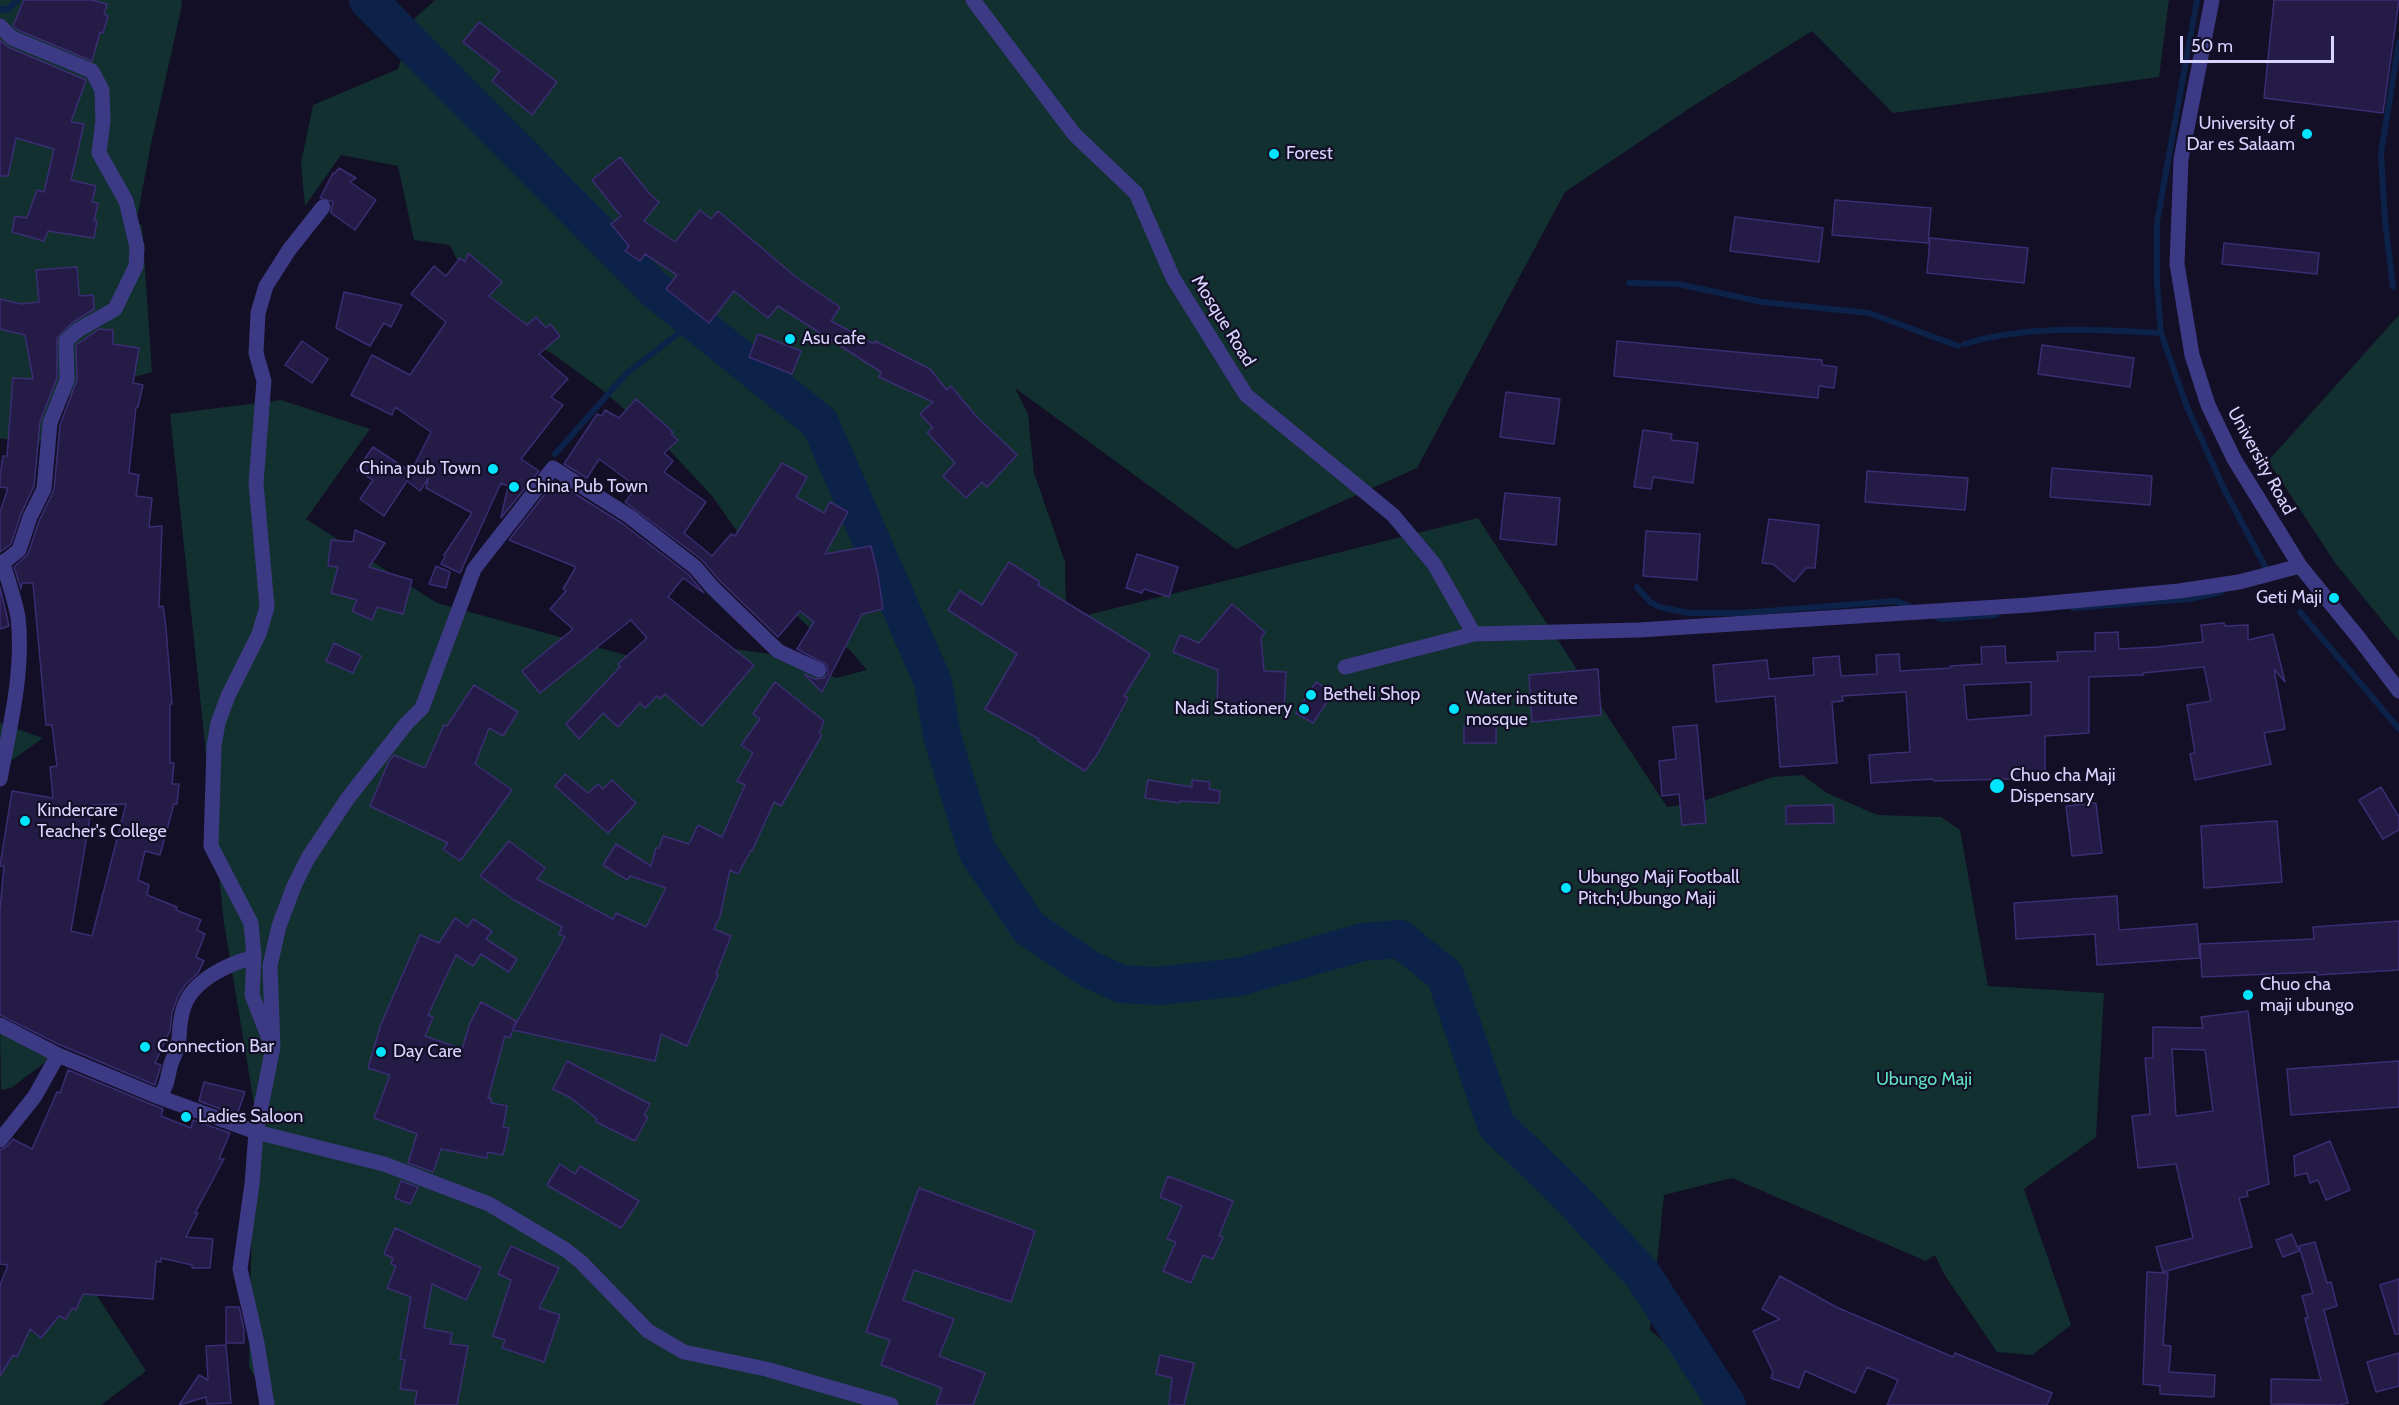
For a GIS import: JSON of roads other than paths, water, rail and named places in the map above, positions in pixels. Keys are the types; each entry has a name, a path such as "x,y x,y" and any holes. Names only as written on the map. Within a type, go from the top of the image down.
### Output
{"street":[{"name":"Mosque Road","path":"973,0 1074,134 1136,193 1173,278 1246,395 1393,515 1434,564 1474,634"},
{"name":"University Road","path":"2212,0 2181,159 2176,264 2192,355 2208,405 2234,459 2300,566 2399,691"},
{"path":"0,26 12,38 92,71 97,78 102,90 103,105 99,153 126,201 137,248 136,266 115,309 78,330 66,341 67,380 50,423 45,489 30,518 19,550 2,563 18,617 18,685 0,779"},
{"path":"273,1047 252,994 254,957 251,923 211,846 214,746 218,723 228,696 259,634 267,608 256,483 264,381 256,353 258,313 266,286 289,250 323,207"},
{"path":"267,1405 257,1343 240,1269 252,1184 256,1132 273,1047 270,966 279,926 294,886 308,858 348,798 406,724 422,708 474,569 552,468 629,516 695,567 713,588 778,651 819,670"},
{"path":"1345,667 1474,634 1607,632 2029,605 2179,591 2239,582 2300,566"},
{"path":"159,1097 167,1088 171,1065 178,1048 183,1008 198,986 214,972 254,957"},
{"path":"0,1025 58,1055 159,1097 256,1132 384,1164 503,1211 566,1250 581,1262 648,1331 684,1352 766,1369 891,1405"},
{"path":"0,1140 35,1096 58,1055"}],"waterway":[{"path":"0,9 7,10 18,0"},
{"path":"368,0 654,289 820,423 933,682 942,736 977,851 1029,928 1089,969 1121,984 1158,986 1239,977 1363,942 1400,939 1445,975 1496,1125 1565,1191 1642,1274 1727,1405"},
{"path":"2197,0 2157,222 2157,283 2161,333 2187,407 2224,489 2268,572"},
{"path":"2393,287 2385,221 2381,153 2399,42"},
{"path":"1629,283 1678,284 1762,302 1869,313 1958,346"},
{"path":"555,454 626,374 694,321"},
{"path":"1964,344 2013,333 2037,331 2161,333"},
{"path":"1637,587 1650,602 1660,607 1688,613 1741,613 1896,601 1914,608"},
{"path":"2073,608 2190,599 2221,592"},
{"path":"2300,612 2399,729"},
{"path":"1935,616 1941,619 1996,615"}],"place":[{"name":"University of Dar es Salaam","path":"2307,134"},
{"name":"Forest","path":"1274,154"},
{"name":"Asu cafe","path":"790,339"},
{"name":"China pub Town","path":"493,469"},
{"name":"China Pub Town","path":"514,487"},
{"name":"Geti Maji","path":"2334,598"},
{"name":"Betheli Shop","path":"1311,695"},
{"name":"Nadi Stationery","path":"1304,709"},
{"name":"Water institute mosque","path":"1454,709"},
{"name":"Chuo cha Maji Dispensary","path":"1997,786"},
{"name":"Kindercare Teacher's College","path":"25,821"},
{"name":"Ubungo Maji Football Pitch;Ubungo Maji","path":"1566,888"},
{"name":"Chuo cha maji ubungo","path":"2248,995"},
{"name":"Connection Bar","path":"145,1047"},
{"name":"Day Care","path":"381,1052"},
{"name":"Ladies Saloon","path":"186,1117"}],"park label":[{"name":"Ubungo Maji","path":"1924,1080"}]}
